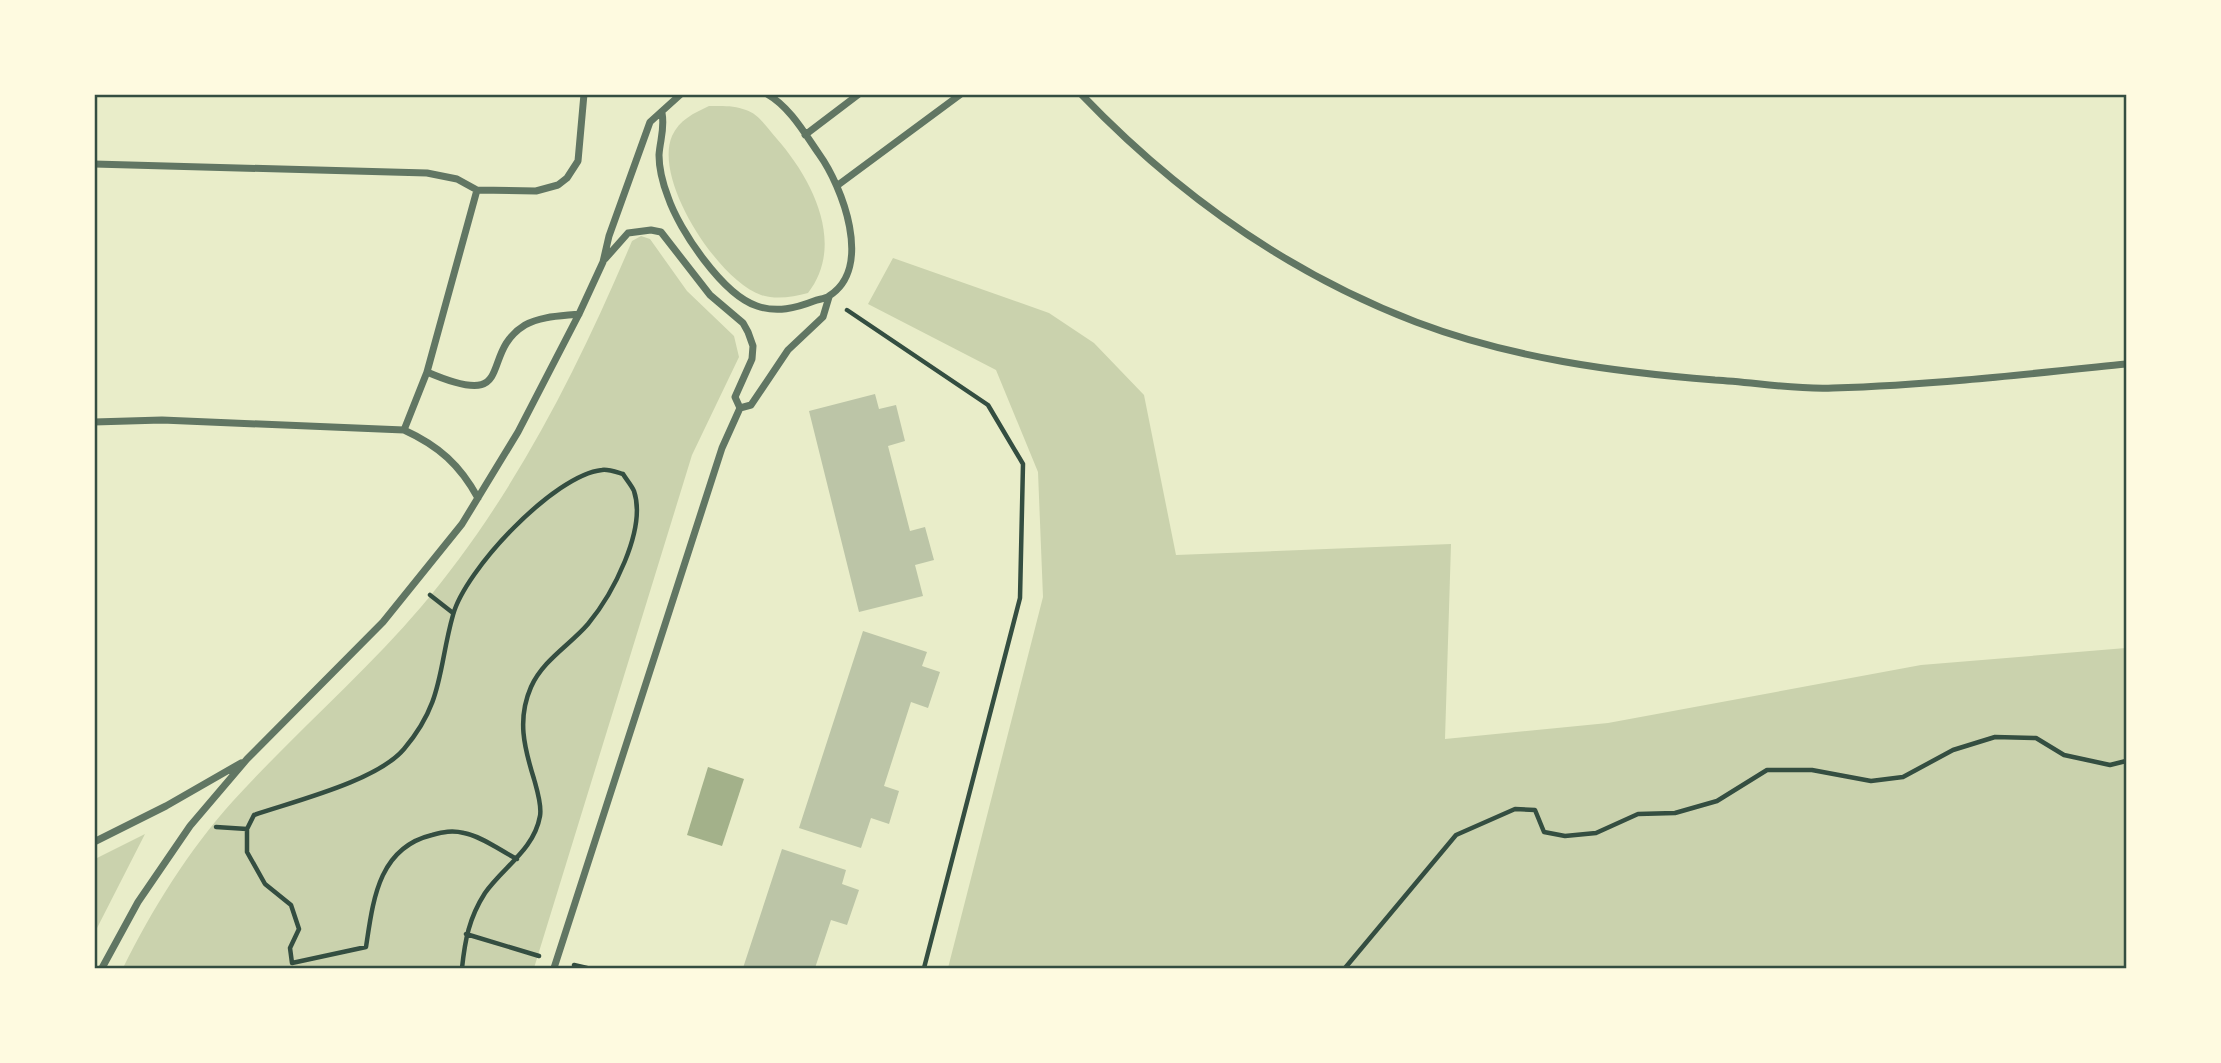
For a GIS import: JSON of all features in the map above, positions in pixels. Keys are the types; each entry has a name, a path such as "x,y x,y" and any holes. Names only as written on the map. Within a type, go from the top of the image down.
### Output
{"street":[{"path":"94,164 427,173 457,179 477,190 547,190 567,178 578,161 584,94"},
{"path":"102,968 163,863 247,759 348,661 416,584 478,498 518,432 603,262 608,236 650,122 681,94"},
{"path":"662,113 665,129 659,158 674,213 696,247 725,283 756,306 796,308 828,297 839,287 850,255 849,220 838,185 785,109 767,94"},
{"path":"805,135 859,94"},
{"path":"838,185 961,94"},
{"path":"1081,94 1114,129 1189,193 1269,248 1342,289 1416,322 1492,346 1625,372 1831,388 2126,364"},
{"path":"404,430 427,372 477,190"},
{"path":"555,965 722,448 740,408 735,397 752,359 753,346 743,323 710,295 661,232 651,230 628,233 603,262"},
{"path":"740,408 751,405 788,350 823,317 828,297"},
{"path":"427,372 459,386 476,387 495,373 509,342 525,326 537,320 579,314"},
{"path":"94,422 174,420 404,430 438,448 454,462 478,498"},
{"path":"94,842 166,806 247,759"}],"path":[{"path":"869,325 988,405 1023,464 1020,598 924,968"},
{"path":"462,968 466,934 487,891 517,859 535,832 541,813 524,749 521,714 532,684 554,654 588,624 620,575 636,527 635,492 623,474 603,469 576,478 505,535 453,613 435,701 403,750 355,782 254,815 247,829 247,852 265,884 290,905 299,929 290,948 292,963 366,947 380,878 397,852 421,838 449,831 466,833 517,859"},
{"path":"416,584 453,613"},
{"path":"1345,968 1456,835 1515,809 1535,810 1544,832 1565,836 1596,833 1638,814 1675,813 1717,801 1767,770 1812,770 1871,781 1892,778 1903,776 1953,750 1995,737 2036,738 2064,755 2110,765 2126,761"},
{"path":"466,934 555,965"}],"shaded area":[{"path":"709,106 737,107 755,115 802,173 820,213 824,233 824,254 819,274 808,293 773,297 761,295 744,286 709,250 680,202 669,155 672,136 683,121"},
{"path":"641,236 650,239 687,291 734,336 739,357 692,455 534,968 123,968 172,881 201,839 256,776 399,632 454,566 485,523 514,478 566,385 632,241"},
{"path":"893,258 1049,313 1094,343 1144,395 1176,555 1451,544 1445,739 1608,723 1921,665 2126,648 2126,968 948,968 1043,597 1038,472 996,370 868,304"},
{"path":"708,767 744,779 722,846 687,835"},
{"path":"145,834 95,932 95,859"}],"building":[{"path":"875,394 879,409 896,405 905,441 888,446 910,531 925,527 934,560 915,565 923,596 859,612 809,411"},
{"path":"863,631 927,652 922,666 940,672 928,708 911,702 884,786 899,791 889,824 871,818 861,848 799,828"},
{"path":"782,849 846,870 842,884 859,890 847,925 831,920 815,968 743,968"}]}
